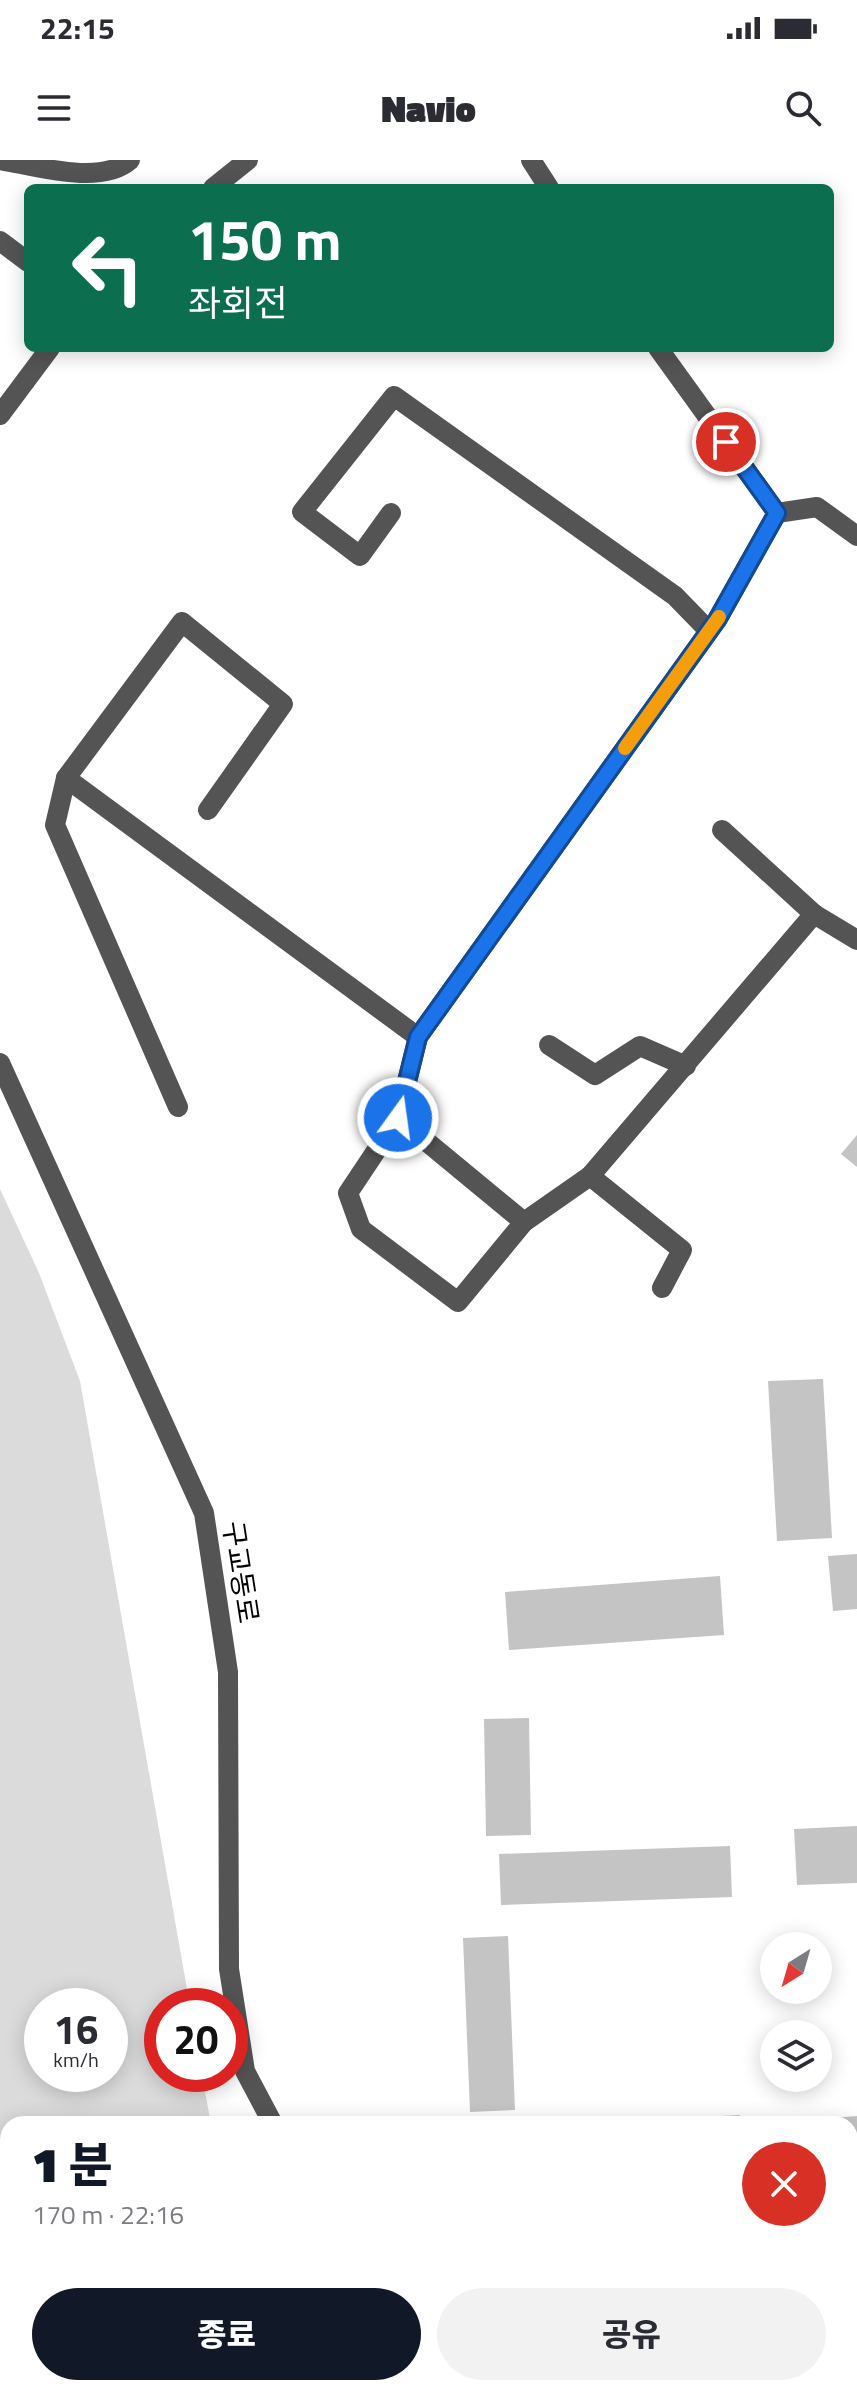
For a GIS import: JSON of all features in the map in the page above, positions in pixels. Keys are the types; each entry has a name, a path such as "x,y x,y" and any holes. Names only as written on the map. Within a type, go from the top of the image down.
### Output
{"street":[{"path":"0,160 86,174 105,173 124,166 130,160"},
{"path":"218,184 248,160"},
{"path":"531,160 546,184"},
{"path":"0,241 24,259"},
{"path":"0,415 47,352"},
{"path":"661,352 777,513"},
{"path":"391,513 360,556 302,512 394,396 675,596 709,631"},
{"path":"777,513 817,507 857,536"},
{"path":"777,513 709,631 418,1037 398,1118 348,1193 361,1229 458,1302 524,1222 590,1176 814,914"},
{"path":"178,1107 55,825 66,778 182,622 283,704 208,810"},
{"path":"66,778 418,1037"},
{"path":"722,830 814,914 857,940"},
{"path":"549,1045 595,1075 640,1046 686,1066"},
{"name":"구교동로","path":"0,1063 204,1513 228,1672 229,1969 245,2071 269,2116"},
{"path":"398,1118 524,1222"},
{"path":"590,1176 682,1250 662,1288"}],"shaded area":[{"path":"0,1189 39,1273 80,1381 187,1988 144,1988 144,2092 205,2092 209,2116 0,2116"}],"building":[{"path":"857,1135 857,1167 841,1154"},
{"path":"823,1379 832,1538 777,1541 768,1381"},
{"path":"857,1554 857,1609 833,1611 828,1556"},
{"path":"720,1576 724,1635 509,1650 505,1592"},
{"path":"529,1718 531,1835 486,1836 484,1719"},
{"path":"857,1826 857,1883 797,1885 794,1829"},
{"path":"730,1846 732,1897 501,1905 499,1854"},
{"path":"508,1936 515,2110 470,2112 463,1938"}],"slow traffic":[{"path":"625,748 719,617"}],"route":[{"path":"398,1118 418,1037 717,620 777,513 726,442"}]}
